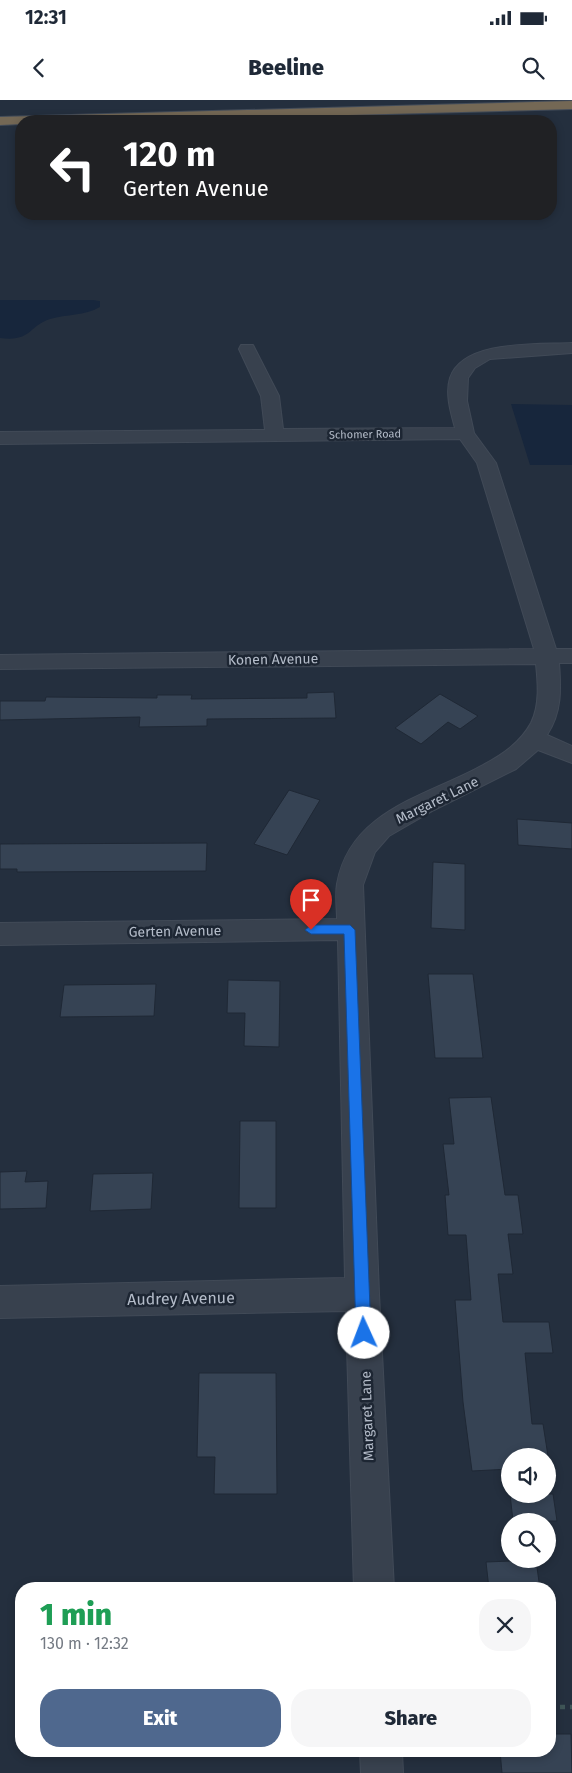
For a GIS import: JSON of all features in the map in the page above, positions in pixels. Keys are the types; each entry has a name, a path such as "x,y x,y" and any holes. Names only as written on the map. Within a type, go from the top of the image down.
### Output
{"highway":[{"path":"128,115 420,100"},
{"path":"0,112 572,105"},
{"path":"0,122 15,121"}],"street":[{"path":"559,656 486,463 465,433 458,401 458,378 469,364 486,354 572,348"},
{"path":"247,349 270,396 275,436"},
{"name":"Schomer Road","path":"0,438 465,433"},
{"name":"Konen Avenue","path":"0,662 559,656"},
{"name":"Margaret Lane","path":"374,1582 362,1294 350,885 360,856 372,837 412,809 489,774 517,756 534,739 543,726 551,703 552,681 559,656"},
{"path":"534,739 572,755"},
{"name":"Gerten Avenue","path":"0,934 350,930"},
{"name":"Audrey Avenue","path":"0,1302 362,1294"},
{"path":"381,1757 382,1773"}],"path":[{"path":"556,1707 572,1707"}],"water":[{"path":"0,300 93,300 100,301 100,307 88,312 50,319 24,336 10,339 0,338"},
{"path":"511,404 572,405 572,465 530,465"}],"building":[{"path":"334,692 336,718 207,719 207,726 139,727 140,717 0,720 0,701 45,701 46,697 157,698 157,695 192,695 191,699 307,698 307,693"},
{"path":"440,694 478,716 460,729 448,722 421,744 395,728"},
{"path":"289,790 320,800 287,855 254,844"},
{"path":"517,819 572,823 572,849 518,845"},
{"path":"207,843 206,871 17,872 17,869 0,869 0,844"},
{"path":"433,862 465,864 465,930 431,928"},
{"path":"428,974 473,974 483,1058 435,1058"},
{"path":"228,980 280,981 279,1047 244,1046 245,1013 227,1013"},
{"path":"156,984 154,1016 60,1017 64,985"},
{"path":"491,1097 505,1195 518,1195 523,1234 508,1234 513,1274 498,1274 503,1322 549,1322 553,1353 525,1353 532,1424 543,1424 547,1448 501,1448 501,1469 472,1471 463,1402 455,1300 471,1300 466,1235 448,1235 445,1195 449,1195 443,1144 454,1144 449,1098"},
{"path":"240,1121 276,1121 276,1208 239,1208"},
{"path":"27,1171 25,1182 48,1181 46,1208 0,1209 0,1172"},
{"path":"153,1173 151,1209 90,1211 93,1174"},
{"path":"199,1373 276,1373 277,1494 214,1494 215,1457 197,1457"},
{"path":"511,1503 554,1503 556,1513 512,1513"},
{"path":"501,1561 501,1568 537,1568 539,1582 488,1582 486,1562"},
{"path":"556,1734 571,1734 572,1773 502,1773 501,1757 556,1757"}],"route":[{"path":"311,930 350,930 364,1333"}]}
